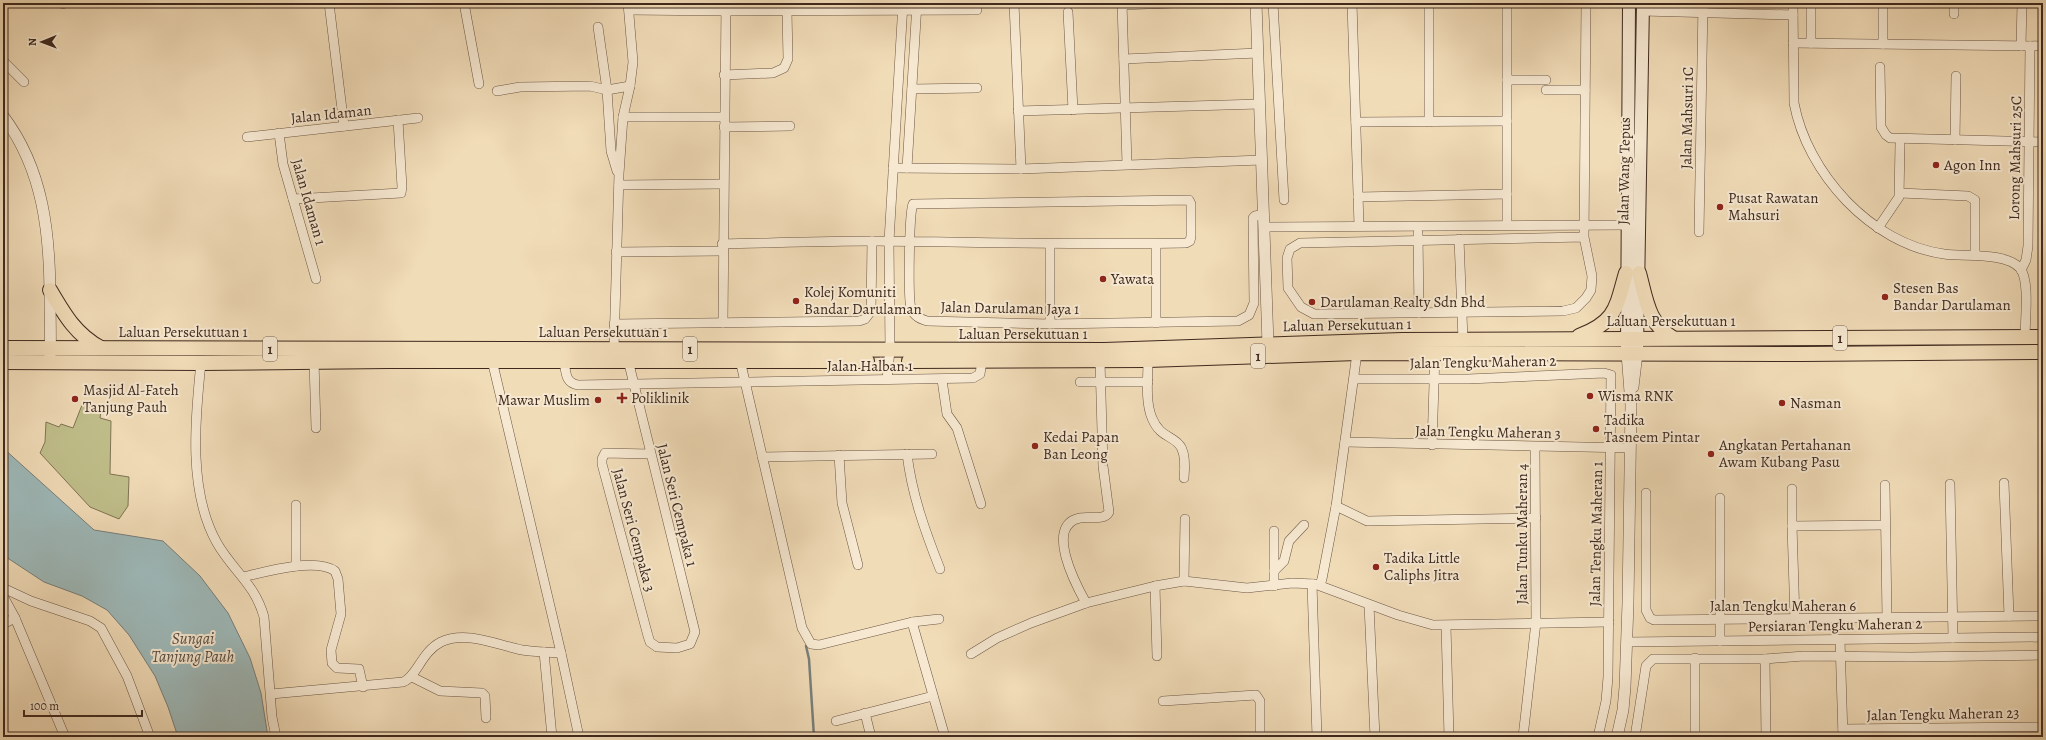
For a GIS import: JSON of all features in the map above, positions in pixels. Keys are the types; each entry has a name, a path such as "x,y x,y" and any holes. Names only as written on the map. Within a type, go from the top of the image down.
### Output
{"highway":[{"path":"1632,273 1650,316 1663,333 1673,338"},
{"path":"1571,339 1594,330 1609,319 1632,273"},
{"path":"50,290 67,319 80,335 103,349"},
{"name":"Laluan Persekutuan 1","path":"3,362 103,349 491,355 564,361 740,360 1180,349 1268,344 1463,340 2043,337"},
{"name":"Laluan Persekutuan 1","path":"3,348 50,355 201,363 491,355 614,348 889,356 982,361 1148,360 1357,353 2043,352"}],"main road":[{"name":"Jalan Wang Tepus","path":"1629,3 1632,353"},
{"name":"Jalan Wang Tepus","path":"1632,225 1643,7"}],"street":[{"path":"329,3 344,126"},
{"path":"464,3 479,84"},
{"path":"1014,3 1021,169"},
{"path":"1127,164 1122,4 1172,3"},
{"path":"1256,3 1268,344"},
{"path":"1273,3 1284,200"},
{"path":"1352,3 1359,226"},
{"path":"1429,3 1429,122"},
{"path":"1507,3 1508,225"},
{"path":"1584,237 1304,242 1295,244 1290,249 1287,258 1288,288 1300,307 1309,312 1319,314 1564,311 1576,308 1586,298 1591,290 1592,276 1584,237 1586,3"},
{"name":"Jalan Mahsuri 1C","path":"1699,232 1703,3"},
{"path":"1793,3 1794,103 1796,114 1809,147 1817,162 1851,205 1878,228 1918,248 1931,252 2001,259 2015,263 2021,270 2026,284 2025,337"},
{"path":"1811,43 1812,3"},
{"path":"1883,3 1883,44"},
{"path":"1954,3 1954,14"},
{"name":"Lorong Mahsuri 25C","path":"2021,270 2026,260 2028,246 2030,141 2026,46 2022,3"},
{"path":"614,348 619,174 623,117 634,62 628,6 726,7 787,11 903,7 976,10"},
{"path":"723,323 722,247 726,7"},
{"path":"887,379 889,356 889,242 903,7"},
{"path":"907,168 916,7"},
{"path":"1643,7 1703,13 1793,15"},
{"path":"724,75 773,72 784,68 788,59 787,11"},
{"path":"1068,12 1073,110"},
{"path":"598,26 606,90 611,151 619,174"},
{"path":"1793,43 2043,46"},
{"path":"1124,59 1258,53"},
{"path":"3,61 24,82"},
{"path":"1880,67 1882,127 1886,135 1893,139 2043,142"},
{"path":"1955,140 1956,76"},
{"path":"1507,80 1546,80"},
{"path":"497,91 520,87 590,86 606,90 630,86"},
{"path":"912,89 977,88"},
{"path":"1546,90 1585,90"},
{"path":"1018,111 1260,104"},
{"path":"3,116 25,155 39,189 49,241 50,355"},
{"path":"623,117 724,117"},
{"name":"Jalan Idaman","path":"247,137 418,118"},
{"path":"293,199 401,193 402,187 398,120"},
{"path":"1356,122 1508,121"},
{"path":"724,127 790,126"},
{"name":"Jalan Idaman 1","path":"279,133 283,164 316,279"},
{"path":"1878,228 1896,203 1900,193 1900,144"},
{"path":"893,168 1021,169 1262,160"},
{"path":"619,185 723,184"},
{"path":"1900,193 1968,196 1975,200 1975,256"},
{"path":"1358,196 1508,194"},
{"path":"616,252 872,241 889,242 1050,244 1186,243 1190,241 1191,204 1189,200 918,203 913,204 910,210 910,242"},
{"name":"Jalan Darulaman Jaya 1","path":"910,242 910,303 913,312 921,319 927,321 1050,324 1241,321 1252,310 1254,303 1253,218 1264,214"},
{"path":"1264,227 1632,225"},
{"path":"1418,226 1418,313"},
{"path":"1459,239 1463,340"},
{"path":"614,324 859,321 865,319 871,311 872,241"},
{"path":"1050,244 1050,324"},
{"path":"1156,244 1156,323"},
{"path":"1254,290 1267,290"},
{"path":"1316,584 1322,579 1336,506 1357,353"},
{"path":"1432,445 1434,353"},
{"path":"1617,737 1623,710 1627,642 1632,353"},
{"path":"491,355 561,653 579,737"},
{"name":"Jalan Seri Cempaka 1","path":"628,360 694,632 690,644 677,648 657,647 650,642 648,636"},
{"path":"740,360 801,621 805,636 811,644 819,645 912,622 939,618"},
{"path":"1086,603 1069,567 1064,537 1068,524 1075,520 1104,516 1109,512 1103,466 1100,360"},
{"path":"1148,360 1150,412 1155,424 1178,443 1184,450 1184,478"},
{"path":"314,361 316,428"},
{"name":"Jalan Halban 1","path":"564,361 566,378 573,384 887,379 942,380 976,378 981,372 982,361"},
{"path":"201,363 195,433 202,502 206,519 216,542 258,598 264,617 272,717 276,737"},
{"name":"Jalan Tengku Maheran 2","path":"1354,379 1468,379 1604,373 1611,375"},
{"name":"Jalan Tengku Maheran 1","path":"1598,737 1608,685 1611,375"},
{"path":"942,380 947,414 957,428 981,504"},
{"path":"1080,382 1148,382"},
{"name":"Jalan Tengku Maheran 3","path":"1345,442 1630,448"},
{"name":"Jalan Tunku Maheran 4","path":"1523,737 1536,622 1535,447"},
{"name":"Jalan Seri Cempaka 3","path":"648,636 602,459 605,453 609,452 650,454"},
{"path":"907,454 910,480 918,512 940,569"},
{"path":"762,456 932,454"},
{"path":"839,455 839,482 842,502 858,565"},
{"path":"2004,483 2009,616"},
{"path":"1950,484 1953,638"},
{"path":"1885,485 1887,618"},
{"path":"1792,489 1795,619"},
{"name":"Jalan Tengku Maheran 6","path":"1646,493 1647,615 1654,620 2043,616"},
{"path":"1720,498 1720,641"},
{"path":"296,505 296,566"},
{"path":"1336,506 1367,521 1536,518"},
{"path":"1184,581 1185,519"},
{"path":"1274,571 1284,561 1289,541 1304,525"},
{"path":"1792,526 1885,525"},
{"path":"1274,531 1274,586"},
{"path":"243,577 296,566 325,567 332,569 337,574 341,614 331,650 332,663 337,668 359,669 363,687"},
{"path":"971,654 997,638 1031,623 1086,603 1155,586 1184,581 1247,588 1292,583 1316,584 1415,621 1446,626 1536,622 1609,622"},
{"path":"1316,584 1317,737"},
{"path":"1155,586 1157,656"},
{"path":"3,588 32,601 90,621 101,628 127,676 150,737"},
{"path":"3,596 15,618 62,736"},
{"path":"1369,605 1375,737"},
{"path":"3,624 15,618"},
{"path":"912,622 944,737"},
{"path":"1446,626 1449,737"},
{"name":"Persiaran Tengku Maheran 2","path":"1627,642 2043,637"},
{"path":"271,694 399,683 412,677 423,656 433,647 452,638 472,638 524,650 561,653"},
{"path":"1840,640 1842,657 1843,733"},
{"path":"544,652 552,737"},
{"path":"1635,737 1646,666 1653,660 1695,658 1765,659 1804,656 2043,655"},
{"path":"1695,658 1695,737"},
{"path":"1765,659 1766,737"},
{"path":"412,677 440,691 482,693 485,696 486,718"},
{"path":"1163,701 1256,694 1260,701 1260,737"},
{"path":"836,721 933,696"},
{"path":"865,713 871,737"},
{"name":"Jalan Tengku Maheran 23","path":"1843,733 1981,732 2043,727"}],"shaded area":[{"path":"1664,3 1695,3 1688,10 1664,9"},
{"path":"82,405 101,411 100,418 111,421 110,474 129,477 128,506 119,519 90,507 40,453 45,442 46,422 59,427 61,424 73,428"}],"water":[{"name":"Sungai Tanjung Pauh","path":"3,448 94,530 163,541 200,576 228,613 250,658 261,693 268,737 178,737 168,707 155,676 129,635 107,610 82,596 44,582 3,555"}],"waterway":[{"path":"806,646 809,659 814,737"}],"place":[{"name":"Agon Inn","path":"1936,165"},
{"name":"Pusat Rawatan Mahsuri","path":"1720,207"},
{"name":"Yawata","path":"1103,279"},
{"name":"Stesen Bas Bandar Darulaman","path":"1885,297"},
{"name":"Kolej Komuniti Bandar Darulaman","path":"796,301"},
{"name":"Darulaman Realty Sdn Bhd","path":"1312,302"},
{"name":"Wisma RNK","path":"1590,396"},
{"name":"Poliklinik","path":"622,398"},
{"name":"Masjid Al-Fateh Tanjung Pauh","path":"75,399"},
{"name":"Mawar Muslim","path":"598,400"},
{"name":"Nasman","path":"1782,403"},
{"name":"Tadika Tasneem Pintar","path":"1596,429"},
{"name":"Kedai Papan Ban Leong","path":"1035,446"},
{"name":"Angkatan Pertahanan Awam Kubang Pasu","path":"1711,454"},
{"name":"Tadika Little Caliphs Jitra","path":"1376,567"}]}
